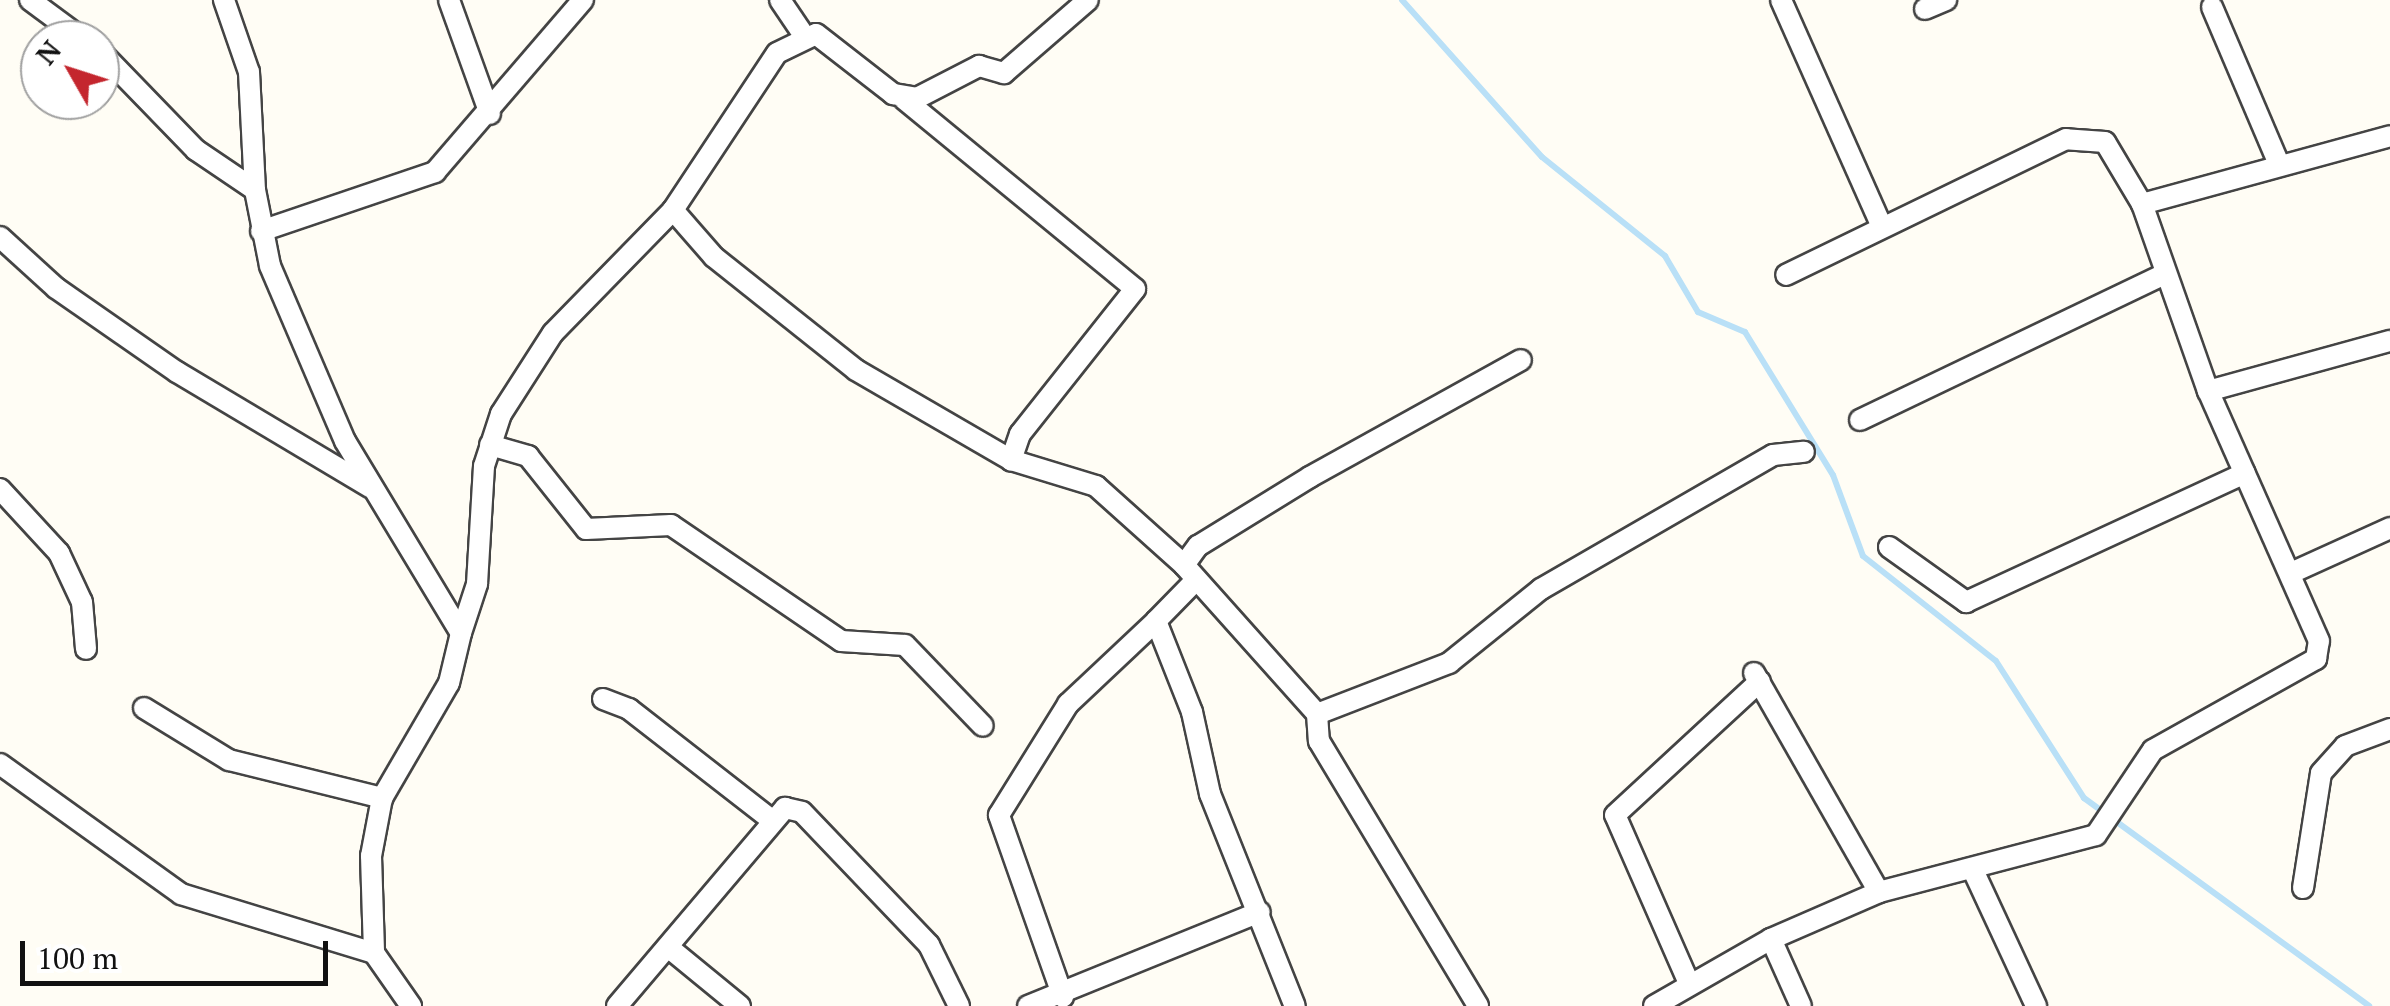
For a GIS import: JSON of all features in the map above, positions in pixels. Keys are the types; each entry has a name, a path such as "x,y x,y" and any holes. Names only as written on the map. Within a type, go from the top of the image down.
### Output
{"street":[{"path":"38,6 64,0"},
{"path":"224,0 251,85 255,190 261,230 326,403 461,634"},
{"path":"450,0 490,114"},
{"path":"261,230 419,182 490,114 583,0"},
{"path":"780,0 802,34 829,40 1134,290 1069,383 1020,434 1011,460"},
{"path":"904,100 980,66 1004,73 1088,0"},
{"path":"1781,0 1882,227"},
{"path":"1925,9 1946,0"},
{"path":"2212,7 2278,162"},
{"path":"410,1006 374,954 371,856 382,798 448,683 477,584 490,445 554,332 673,210 777,53 802,34"},
{"path":"120,72 196,150 255,190"},
{"path":"1654,1006 1688,982 1771,939 1879,892 2096,835 2153,750 2305,671 2318,641 2208,391 2163,275 2142,204 2105,142 2090,135 1882,227 1786,275"},
{"path":"2142,204 2278,162 2390,136"},
{"path":"673,210 714,257 856,370 1011,460 1096,486 1190,572 1317,714 1320,740 1478,1006"},
{"path":"0,237 56,288 177,372 376,491"},
{"path":"1860,420 2163,275"},
{"path":"2208,391 2390,341"},
{"path":"1063,997 999,816 1068,704 1156,621 1190,572 1198,546 1310,478 1521,360"},
{"path":"490,445 528,456 586,529 672,525 841,641 905,646 984,726"},
{"path":"1317,714 1449,662 1541,590 1773,456 1804,452"},
{"path":"1889,547 1966,602 2245,473"},
{"path":"0,489 60,553 82,602 86,649"},
{"path":"2291,573 2390,528"},
{"path":"1156,621 1192,712 1210,794 1295,1006"},
{"path":"1688,982 1615,815 1757,676 1879,892"},
{"path":"603,699 628,709 769,818"},
{"path":"144,708 229,760 382,798"},
{"path":"2302,888 2321,774 2345,746 2390,729"},
{"path":"0,764 181,894 374,954"},
{"path":"617,1006 769,818 785,808 802,812 929,945 959,1006"},
{"path":"1973,870 2036,1006"},
{"path":"1028,1006 1063,997 1260,912"},
{"path":"1771,939 1801,1006"},
{"path":"668,947 740,1006"}],"waterway":[{"path":"1402,0 1542,157 1665,256 1698,312 1745,332 1833,475 1863,556 1996,661 2084,798 2369,1006"}]}
